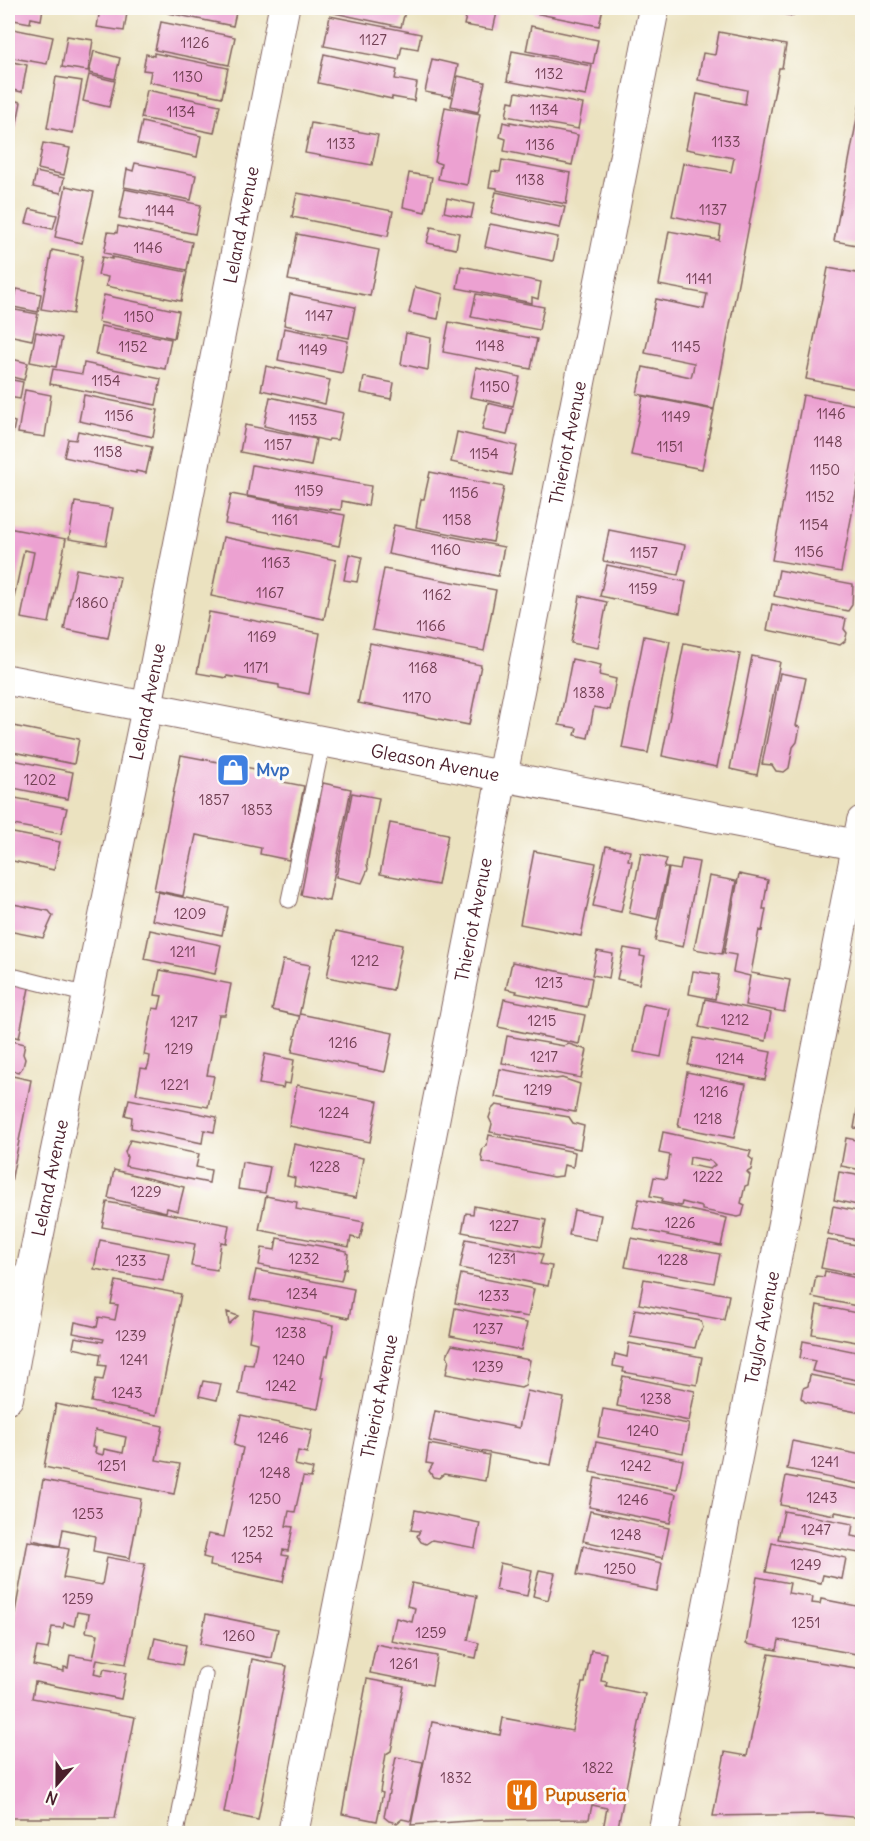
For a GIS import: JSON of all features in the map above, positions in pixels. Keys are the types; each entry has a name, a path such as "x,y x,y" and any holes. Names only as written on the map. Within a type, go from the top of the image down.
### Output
{"street":[{"name":"Leland Avenue","path":"8,1398 19,1274 88,995 284,8"},
{"name":"Thieriot Avenue","path":"293,1833 654,8"},
{"name":"Gleason Avenue","path":"8,680 502,776 861,837"},
{"name":"Taylor Avenue","path":"663,1833 861,837"}],"lane":[{"path":"290,900 323,741"},
{"path":"8,975 88,995"},
{"path":"176,1833 205,1675"}],"building":[{"path":"8,8 43,8 41,20 31,18 30,23 8,19"},
{"path":"169,8 237,8 233,26 168,13"},
{"path":"335,8 406,8 401,27 334,13"},
{"path":"439,8 467,8 465,14"},
{"path":"468,8 498,8 493,30 464,25"},
{"path":"535,8 603,8 599,26 534,13"},
{"path":"754,8 795,8 793,16"},
{"path":"100,9 127,13 124,31 97,27"},
{"path":"330,16 421,34 418,49 402,46 399,60 324,46"},
{"path":"161,22 235,37 229,65 155,50"},
{"path":"531,26 598,40 593,64 526,51"},
{"path":"8,28 53,37 47,64 8,57"},
{"path":"719,32 786,45 782,68 779,68 714,409 637,394 643,367 691,377 693,370 694,363 645,353 656,299 704,309 707,294 659,285 669,231 719,240 721,226 672,216 683,163 731,172 734,158 686,149 697,94 745,104 747,90 698,80 703,53 715,55"},
{"path":"67,36 93,40 88,71 62,67"},
{"path":"94,51 120,58 115,79 89,73"},
{"path":"512,51 592,66 586,96 507,81"},
{"path":"154,53 228,68 222,97 149,82 151,71 143,70 146,54 154,56"},
{"path":"324,54 397,70 395,79 417,83 414,101 392,97 392,99 318,83"},
{"path":"432,59 458,65 451,97 425,92"},
{"path":"8,61 27,65 22,92 8,89"},
{"path":"89,75 115,81 109,107 83,101"},
{"path":"458,76 485,82 478,112 451,106"},
{"path":"56,77 82,81 73,133 47,128"},
{"path":"147,90 220,105 214,133 141,118"},
{"path":"516,92 583,104 578,129 506,116 509,101 514,102"},
{"path":"862,98 862,246 834,241"},
{"path":"8,99 21,102 16,128 8,127"},
{"path":"445,107 480,114 467,185 438,179 441,164 435,162"},
{"path":"142,122 201,136 197,157 137,144"},
{"path":"503,122 578,135 572,165 504,151 506,139 500,137"},
{"path":"311,123 378,135 372,165 305,153"},
{"path":"8,132 13,133 9,155 8,155"},
{"path":"43,143 70,148 64,175 38,169"},
{"path":"502,160 571,173 566,204 489,187 492,171 500,172"},
{"path":"135,163 196,175 191,200 124,187 127,169 133,171"},
{"path":"36,172 64,178 61,193 33,187"},
{"path":"409,173 432,177 425,212 403,207"},
{"path":"66,186 94,192 82,243 55,237"},
{"path":"125,189 201,205 195,234 119,218"},
{"path":"496,192 565,207 560,228 491,213"},
{"path":"297,193 393,211 388,236 292,217"},
{"path":"447,198 474,204 471,218 444,212"},
{"path":"30,209 57,215 53,229 26,223"},
{"path":"490,224 558,237 553,261 485,247"},
{"path":"118,226 192,242 187,270 104,253 108,232 117,233"},
{"path":"431,227 459,233 456,249 427,243"},
{"path":"297,234 379,250 370,296 288,280"},
{"path":"52,250 83,256 73,314 41,309"},
{"path":"102,257 187,272 181,301 106,286 108,277 98,275"},
{"path":"461,266 541,282 538,299 532,297 532,303 457,288"},
{"path":"828,268 862,274 862,390 806,379"},
{"path":"415,287 443,294 438,319 409,313"},
{"path":"17,289 41,294 38,312 13,307"},
{"path":"290,294 355,307 349,338 284,325"},
{"path":"476,294 544,307 539,330 471,317"},
{"path":"104,295 179,311 174,338 98,322"},
{"path":"10,309 38,314 32,340 8,335"},
{"path":"449,322 537,339 531,369 443,352"},
{"path":"101,326 171,339 165,369 95,354"},
{"path":"284,328 348,341 342,373 278,360"},
{"path":"36,332 62,338 56,367 30,362"},
{"path":"406,333 431,338 428,370 401,364"},
{"path":"8,358 28,363 24,380 8,376"},
{"path":"84,363 161,379 156,405 50,384 53,369 82,374"},
{"path":"266,366 330,380 325,404 261,390"},
{"path":"476,367 520,377 513,406 470,397"},
{"path":"364,377 394,383 391,399 361,393"},
{"path":"8,379 23,382 20,399 8,397"},
{"path":"25,390 51,395 45,437 18,433"},
{"path":"84,395 158,410 153,437 79,421"},
{"path":"803,395 862,406 862,461 841,572 772,560"},
{"path":"643,396 714,410 702,469 631,455"},
{"path":"270,397 343,413 337,440 329,439 328,441 264,426"},
{"path":"488,403 513,409 507,435 482,430"},
{"path":"8,420 15,422 10,447 8,447"},
{"path":"245,425 316,439 311,466 240,452"},
{"path":"78,431 152,447 146,473 136,471 136,473 64,457 68,439 76,440"},
{"path":"457,432 517,446 511,475 451,462"},
{"path":"8,450 13,450 9,473 8,473"},
{"path":"252,465 371,486 368,506 342,501 341,510 331,510 247,496"},
{"path":"430,472 504,487 493,542 416,527 421,499 424,499"},
{"path":"231,494 345,515 339,546 225,524"},
{"path":"75,502 113,508 106,545 69,539"},
{"path":"394,525 504,547 498,576 388,554"},
{"path":"8,528 66,539 49,623 21,618 34,552 24,550 10,617 8,617"},
{"path":"609,530 685,545 678,575 603,561"},
{"path":"223,537 336,560 324,619 211,596"},
{"path":"349,554 362,557 357,582 344,580"},
{"path":"607,565 686,582 680,613 600,596"},
{"path":"76,569 120,577 108,638 64,629"},
{"path":"384,569 496,590 484,651 372,630"},
{"path":"779,570 853,584 852,605 848,611 774,596"},
{"path":"580,596 607,602 598,648 571,643"},
{"path":"772,604 846,619 845,641 840,645 767,630"},
{"path":"209,612 320,633 309,694 279,688 279,685 197,673"},
{"path":"644,636 670,641 648,753 622,748"},
{"path":"370,643 481,665 469,725 358,703"},
{"path":"684,643 740,654 717,767 662,756"},
{"path":"752,656 780,662 757,775 730,769"},
{"path":"572,659 601,665 599,675 616,679 610,710 594,707 588,738 575,735 577,728 559,725"},
{"path":"780,673 806,678 796,726 800,727 797,742 793,747 789,768 784,772 776,771 772,765 762,764"},
{"path":"8,725 79,739 74,764 8,751"},
{"path":"181,755 276,773 275,776 284,778 283,782 304,786 289,860 260,854 261,848 196,835 183,896 154,890"},
{"path":"8,759 73,772 68,799 8,787"},
{"path":"323,783 351,789 329,901 301,895"},
{"path":"352,793 379,798 368,869 362,883 336,877"},
{"path":"8,795 67,808 61,834 8,824"},
{"path":"390,823 448,834 438,885 380,874"},
{"path":"8,832 60,842 54,870 8,860"},
{"path":"606,846 630,851 628,860 632,861 621,912 593,906"},
{"path":"534,851 596,863 581,936 520,924"},
{"path":"641,853 667,859 664,868 668,868 657,919 629,913"},
{"path":"682,859 699,862 683,947 655,941 669,868 680,870"},
{"path":"739,874 768,880 762,931 759,930 751,973 790,980 784,1012 745,1005 750,976 733,972 736,955 724,953"},
{"path":"709,876 736,881 722,954 694,949"},
{"path":"158,892 228,907 222,935 152,920"},
{"path":"8,903 49,911 53,916 43,938 8,931"},
{"path":"150,930 221,945 215,974 144,959"},
{"path":"336,931 402,945 393,990 327,977"},
{"path":"624,948 641,951 640,956 645,957 639,984 617,979"},
{"path":"597,951 613,954 609,978 592,975"},
{"path":"283,960 310,965 299,1016 272,1010"},
{"path":"512,962 592,978 587,1007 506,989"},
{"path":"160,970 231,984 225,1015 219,1015 207,1075 214,1076 208,1107 136,1094 141,1068 147,1069 149,1063 150,1056 144,1055 153,1008 159,1009 162,996 155,995"},
{"path":"693,971 719,975 715,999 689,994"},
{"path":"8,979 30,983 19,1038 8,1035"},
{"path":"504,999 585,1015 579,1044 498,1027"},
{"path":"705,999 771,1013 766,1041 699,1027"},
{"path":"643,1004 670,1009 661,1057 634,1052"},
{"path":"300,1014 393,1033 385,1072 292,1052"},
{"path":"507,1036 564,1046 569,1044 587,1050 581,1078 502,1063"},
{"path":"694,1038 771,1052 765,1080 688,1065"},
{"path":"8,1040 25,1044 23,1054 25,1059 19,1072 8,1070"},
{"path":"265,1054 294,1060 290,1084 284,1083 283,1088 259,1084"},
{"path":"500,1069 556,1079 562,1078 580,1084 575,1112 495,1097"},
{"path":"687,1072 746,1084 734,1138 678,1127"},
{"path":"8,1075 31,1080 9,1192 8,1192"},
{"path":"297,1085 378,1101 370,1142 289,1126"},
{"path":"129,1099 217,1117 214,1132 204,1130 202,1143 131,1128 132,1117 125,1115"},
{"path":"496,1105 569,1117 573,1123 584,1126 580,1149 490,1132 492,1124 489,1118"},
{"path":"858,1105 862,1106 862,1129 854,1128"},
{"path":"663,1132 751,1151 749,1157 753,1160 751,1170 747,1172 750,1175 741,1203 745,1205 742,1216 702,1210 702,1207 682,1202 681,1206 661,1202 662,1198 650,1196 654,1177 666,1179 670,1155 659,1153","holes":["690,1157 711,1161 715,1165 710,1169 689,1165"]},
{"path":"489,1135 575,1152 573,1167 564,1165 562,1176 553,1177 483,1162 481,1156"},
{"path":"846,1138 862,1141 862,1170 841,1166"},
{"path":"130,1140 199,1154 196,1167 211,1170 209,1183 125,1166 127,1157 125,1152"},
{"path":"294,1144 363,1158 356,1198 294,1186 295,1178 287,1176"},
{"path":"242,1162 270,1167 265,1193 238,1189"},
{"path":"114,1170 184,1187 178,1211 167,1208 166,1212 108,1198"},
{"path":"839,1172 862,1176 862,1206 834,1200"},
{"path":"266,1196 297,1202 296,1209 364,1222 360,1239 351,1237 349,1247 259,1230"},
{"path":"639,1199 727,1218 721,1246 633,1228"},
{"path":"107,1202 229,1225 226,1243 221,1242 217,1270 191,1266 195,1244 102,1227"},
{"path":"474,1206 546,1220 541,1247 462,1232 466,1213 473,1214"},
{"path":"833,1206 862,1212 862,1241 828,1234"},
{"path":"574,1210 601,1215 596,1240 569,1235"},
{"path":"277,1238 347,1251 346,1269 344,1269 341,1281 259,1265 262,1248 275,1250"},
{"path":"631,1238 720,1254 714,1283 625,1267"},
{"path":"466,1239 543,1254 540,1264 552,1266 548,1286 460,1268"},
{"path":"100,1240 169,1253 163,1281 94,1269"},
{"path":"827,1240 862,1246 862,1276 821,1268"},
{"path":"256,1270 354,1289 349,1318 250,1299"},
{"path":"825,1271 862,1279 862,1307 812,1297 816,1276 824,1277"},
{"path":"461,1274 534,1289 528,1317 455,1303"},
{"path":"644,1279 729,1295 724,1320 639,1304"},
{"path":"116,1281 181,1294 157,1415 91,1402 96,1379 103,1380 106,1366 99,1365 101,1354 73,1348 75,1337 103,1342 104,1339 73,1333 75,1322 97,1327 99,1317 115,1320 118,1305 111,1304"},
{"path":"817,1305 862,1314 862,1343 812,1334"},
{"path":"455,1308 527,1323 521,1350 450,1336"},
{"path":"635,1309 701,1321 703,1328 695,1348 630,1337"},
{"path":"254,1310 334,1325 328,1356 325,1356 321,1378 324,1378 318,1409 239,1394 244,1364 253,1365 257,1343 249,1341"},
{"path":"227,1312 238,1316 229,1324"},
{"path":"803,1341 862,1353 862,1381 812,1371 815,1361 800,1358"},
{"path":"629,1343 702,1357 697,1385 623,1372 624,1368 613,1366 615,1354 627,1357"},
{"path":"452,1345 530,1360 525,1386 521,1388 446,1374 449,1360 447,1355"},
{"path":"810,1375 862,1385 862,1413 805,1402 801,1398 803,1388 808,1386"},
{"path":"623,1376 695,1391 689,1421 617,1406"},
{"path":"203,1381 221,1384 217,1400 199,1396"},
{"path":"527,1391 564,1398 551,1465 429,1441 435,1411 519,1428"},
{"path":"56,1404 163,1426 156,1460 180,1464 174,1494 44,1467","holes":["95,1430 126,1437 123,1453 104,1449 103,1455 95,1453 96,1447 92,1447"]},
{"path":"603,1409 689,1424 683,1453 598,1437"},
{"path":"241,1415 312,1430 307,1453 298,1451 295,1465 313,1469 311,1478 303,1477 295,1512 289,1511 286,1526 293,1527 288,1551 283,1550 282,1555 288,1556 283,1582 210,1566 211,1559 203,1557 208,1534 224,1537 243,1448 234,1445"},
{"path":"792,1441 862,1455 860,1484 787,1469"},
{"path":"596,1442 683,1460 677,1489 590,1472"},
{"path":"429,1444 489,1455 485,1481 444,1474 439,1478 433,1477 429,1471 433,1464 426,1463"},
{"path":"786,1476 862,1490 862,1517 835,1512 835,1515 780,1505"},
{"path":"595,1478 676,1494 670,1523 589,1507"},
{"path":"43,1480 141,1499 130,1558 93,1551 95,1536 63,1529 60,1546 32,1540"},
{"path":"415,1510 480,1523 475,1548 432,1540 426,1544 421,1542 417,1536 420,1531 411,1530"},
{"path":"590,1511 669,1528 663,1558 583,1541"},
{"path":"784,1511 853,1524 851,1536 862,1538 859,1553 778,1539"},
{"path":"28,1541 69,1549 63,1578 102,1585 107,1557 145,1564 126,1664 97,1659 94,1674 102,1676 104,1669 126,1673 121,1699 35,1682 32,1698 135,1717 115,1818 8,1818 8,1650","holes":["77,1612 89,1614 86,1632 98,1634 93,1659 70,1655 68,1668 64,1667 64,1671 33,1665 37,1647 48,1649 52,1627 63,1628 64,1623 74,1626"]},
{"path":"772,1543 846,1558 842,1579 823,1575 821,1583 766,1572"},
{"path":"583,1546 662,1563 657,1591 577,1575"},
{"path":"500,1563 532,1570 527,1596 495,1590"},
{"path":"539,1570 555,1573 548,1600 533,1596"},
{"path":"757,1577 790,1583 788,1593 813,1597 812,1603 820,1604 821,1599 862,1607 862,1655 779,1640 777,1650 746,1644"},
{"path":"412,1583 477,1596 468,1640 479,1643 476,1658 391,1641 396,1618 412,1622 415,1608 407,1606"},
{"path":"206,1614 278,1629 272,1658 200,1644"},
{"path":"155,1638 186,1645 182,1665 150,1659"},
{"path":"376,1644 437,1656 432,1685 370,1673"},
{"path":"591,1650 606,1653 601,1681 607,1682 606,1686 645,1694 617,1832 603,1829 607,1808 592,1805 589,1819 483,1820 411,1825 432,1722 500,1735 503,1718 572,1731"},
{"path":"769,1654 862,1669 862,1818 818,1814 713,1816 725,1752 747,1756"},
{"path":"252,1659 287,1666 258,1820 224,1813"},
{"path":"367,1679 404,1686 391,1751 386,1754 380,1792 383,1793 377,1821 342,1814"},
{"path":"396,1757 423,1762 411,1821 402,1819 397,1823 384,1817"}],"place":[{"name":"Mvp","path":"233,770"},
{"name":"Pupuseria","path":"522,1795"}]}
